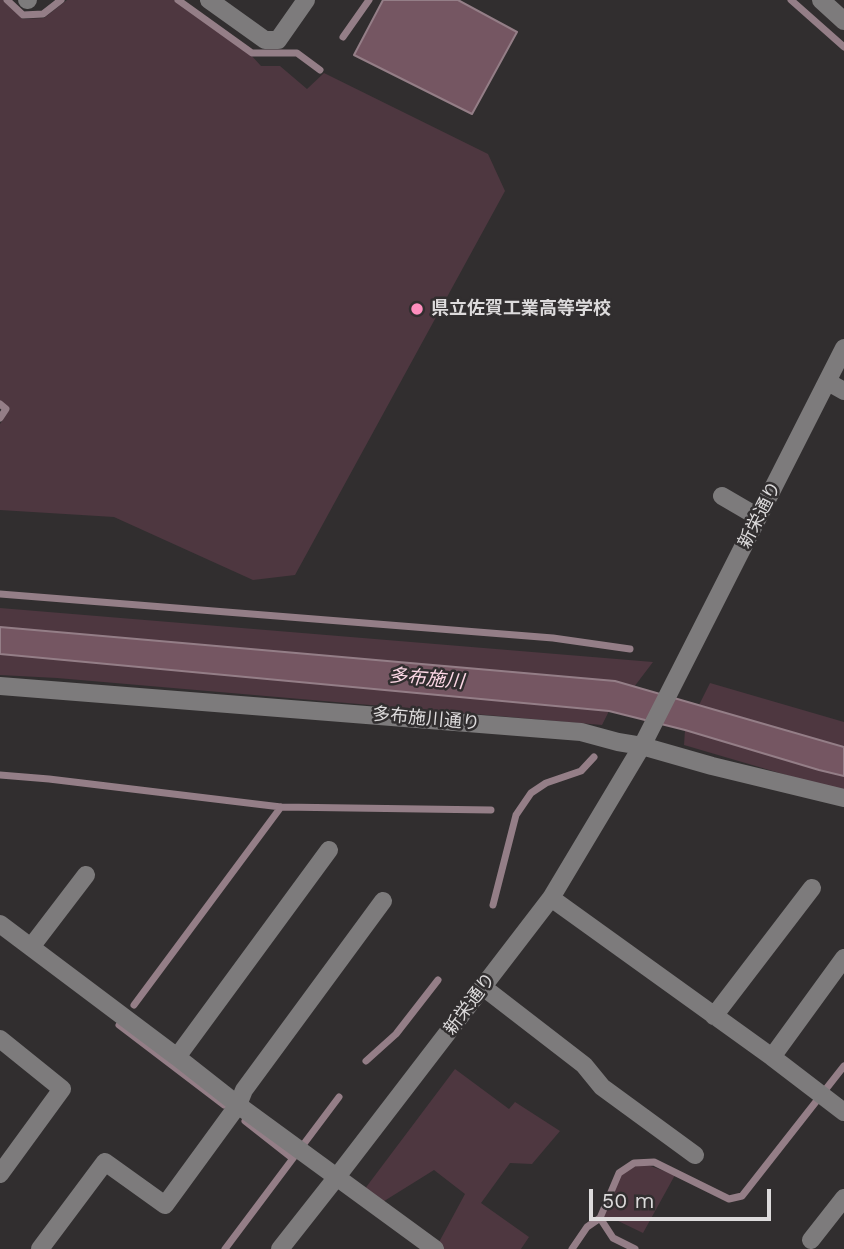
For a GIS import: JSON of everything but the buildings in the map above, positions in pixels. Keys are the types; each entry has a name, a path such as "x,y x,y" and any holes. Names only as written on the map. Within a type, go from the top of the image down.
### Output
{"street":[{"path":"209,0 265,40 278,40 306,0"},
{"path":"821,0 844,21"},
{"name":"新栄通り","path":"280,1249 551,898 642,746 844,348"},
{"path":"828,382 844,391"},
{"path":"722,496 758,517"},
{"name":"多布施川通り","path":"0,686 581,732 844,798"},
{"path":"177,1057 329,850"},
{"path":"31,947 86,875"},
{"path":"714,1016 812,888"},
{"path":"551,898 844,1112"},
{"path":"40,1249 105,1162 165,1205 238,1105 244,1090 383,901"},
{"path":"0,924 298,1150 435,1249"},
{"path":"772,1057 844,958"},
{"path":"483,987 584,1065 602,1087 695,1155"},
{"path":"0,1039 62,1089 0,1174"},
{"path":"811,1240 844,1198"}],"shaded area":[{"path":"0,0 23,19 44,18 67,0 174,0 251,55 261,66 280,66 307,89 324,73 488,154 505,191 295,575 253,580 114,517 0,510 0,424 10,409 0,401"},
{"path":"0,608 653,662 634,687 615,681 0,627"},
{"path":"0,654 609,711 602,725 0,675"},
{"path":"710,683 844,722 844,747 699,705"},
{"path":"685,730 844,776 844,790 684,745"},
{"path":"455,1069 509,1109 515,1102 560,1131 532,1164 510,1163 481,1203 529,1237 521,1249 444,1249 438,1244 465,1194 434,1170 381,1203 364,1190"},
{"path":"634,1160 675,1175 643,1233 612,1218 597,1221 619,1171"}],"water":[{"path":"383,0 458,0 517,32 472,114 354,55"},
{"name":"多布施川","path":"0,627 615,681 844,747 844,776 609,711 0,654"}],"waterway":[{"path":"7,0 23,15 43,14 61,0"},
{"path":"178,0 252,53 297,53 320,70"},
{"path":"343,37 369,0"},
{"path":"791,0 844,47"},
{"path":"0,404 6,409 0,418"},
{"path":"0,594 553,638 630,649"},
{"path":"493,905 516,815 531,793 546,783 581,771 594,757"},
{"path":"0,775 281,807 491,810"},
{"path":"134,1005 281,807"},
{"path":"366,1061 396,1034 438,980"},
{"path":"119,1025 224,1105"},
{"path":"572,1249 587,1227 600,1218 619,1173 634,1163 654,1162 729,1199 742,1196 844,1066"},
{"path":"225,1249 339,1097"},
{"path":"245,1121 292,1158"},
{"path":"600,1218 613,1238 635,1249"}],"place":[{"name":"県立佐賀工業高等学校","path":"417,309"}]}
